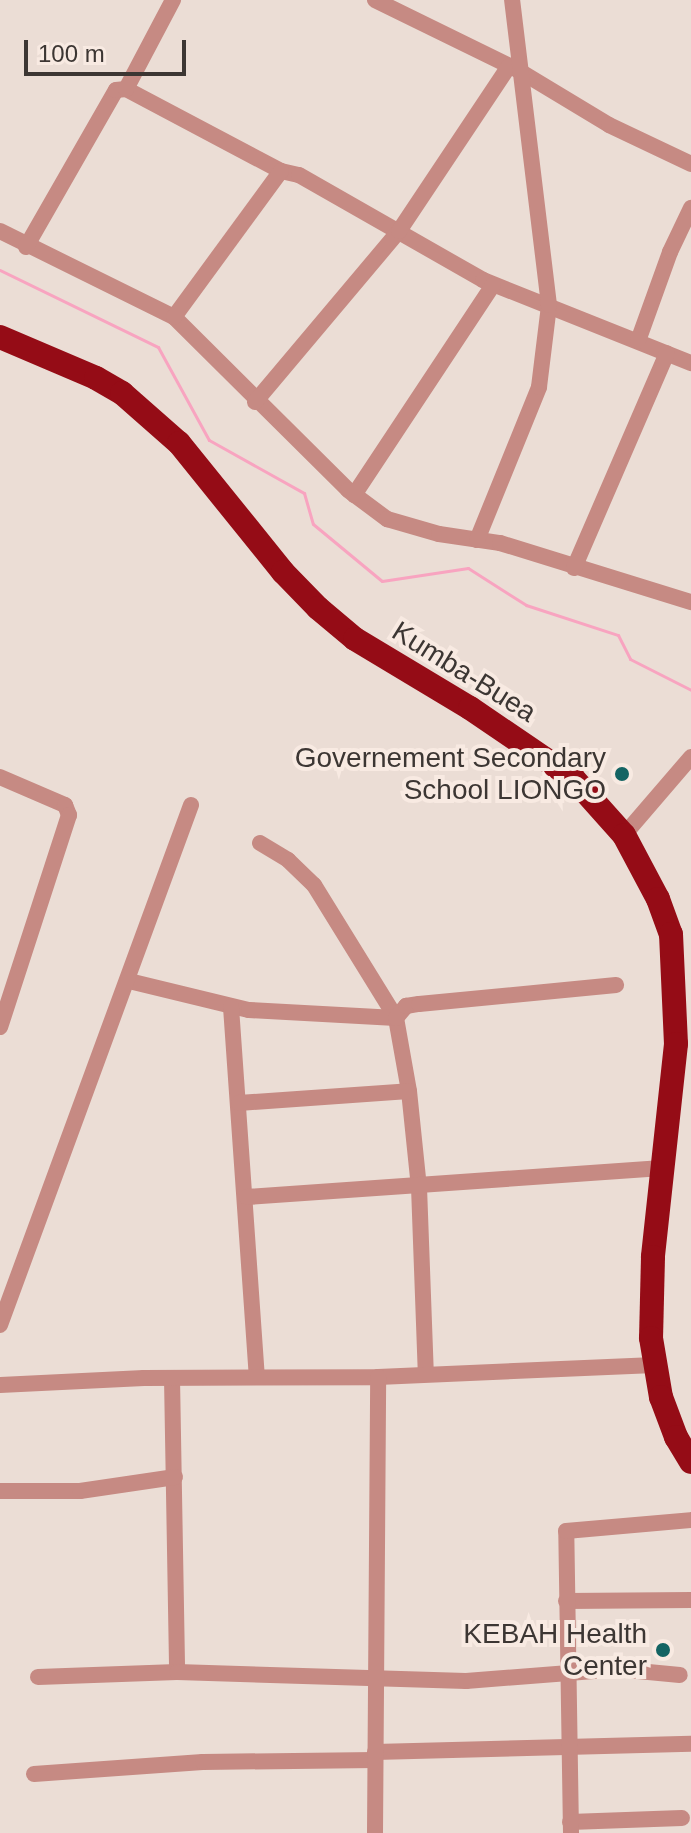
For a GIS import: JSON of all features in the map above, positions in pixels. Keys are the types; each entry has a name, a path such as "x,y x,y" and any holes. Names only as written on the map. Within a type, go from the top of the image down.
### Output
{"highway":[{"name":"Kumba-Buea","path":"0,337 96,378 122,393 179,443 283,572 318,608 355,639 470,708 573,778 624,835 654,890 671,934 676,1044 652,1268 651,1338 671,1426 691,1462"}],"street":[{"path":"126,89 173,0"},
{"path":"375,0 513,68 609,125 691,164"},
{"path":"477,540 539,387 549,305 513,68 512,0"},
{"path":"255,402 399,231 513,68"},
{"path":"26,247 116,90 126,89 281,171 299,175 493,285 691,363"},
{"path":"174,317 281,171"},
{"path":"638,341 670,252 691,208"},
{"path":"0,231 26,247 174,317 255,402 354,495 397,524 500,543 691,602"},
{"path":"354,495 493,285"},
{"path":"574,568 667,353"},
{"path":"624,835 691,757"},
{"path":"0,777 65,805 69,815 0,1027"},
{"path":"0,1325 129,981 191,805"},
{"path":"260,843 288,860 314,885 396,1018 409,1091 419,1187 426,1374"},
{"path":"129,981 231,1007 396,1018"},
{"path":"396,1018 406,1006 419,1004 616,985"},
{"path":"231,1007 247,1197 257,1376"},
{"path":"239,1103 409,1091"},
{"path":"247,1197 662,1168"},
{"path":"0,1385 257,1376 378,1377 655,1365"},
{"path":"375,1833 378,1377"},
{"path":"172,1378 177,1672"},
{"path":"0,1491 80,1491 175,1477"},
{"path":"682,1818 570,1827 566,1601 568,1528 691,1520"},
{"path":"566,1601 691,1600"},
{"path":"38,1677 177,1672 466,1681 617,1669 680,1675"},
{"path":"34,1774 203,1762 691,1744"}],"waterway":[{"path":"0,270 158,347 209,440 304,493 313,524 382,581 468,568 526,605 618,635 630,659 691,690"}],"place":[{"name":"Governement Secondary School LIONGO","path":"622,774"},
{"name":"KEBAH Health Center","path":"663,1650"}]}
